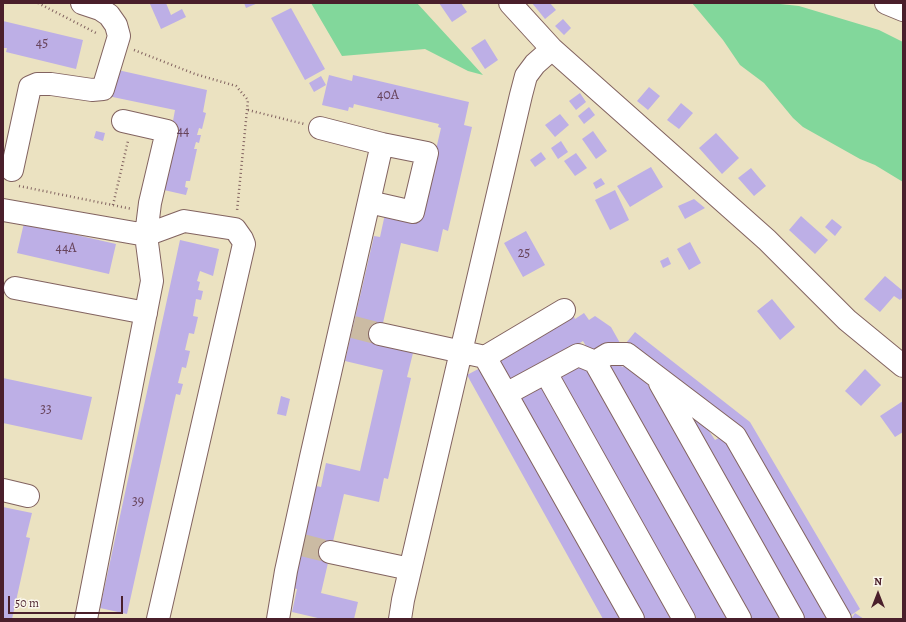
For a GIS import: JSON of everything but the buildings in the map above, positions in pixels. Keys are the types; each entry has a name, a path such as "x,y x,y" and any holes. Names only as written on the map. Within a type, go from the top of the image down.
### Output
{"street":[{"path":"15,178 30,87 37,84 51,84 92,90 103,89 119,36 116,25 110,15 100,9 82,3"},
{"path":"510,3 552,49 767,240 847,320 903,366"},
{"path":"886,3 903,10"},
{"path":"400,619 460,351 522,89 526,76 535,64 552,49"},
{"path":"86,619 152,281 146,235 149,212 167,130 127,122"},
{"path":"320,128 382,144 427,153 413,212 369,202"},
{"path":"278,619 297,544 347,325 369,202 382,144"},
{"path":"3,210 146,235 184,221 235,229 242,238 244,250 158,619"},
{"path":"15,288 146,313"},
{"path":"380,334 485,357 564,310"},
{"path":"595,362 608,354 628,354 735,436 840,619"},
{"path":"506,394 578,355 595,362 740,619"},
{"path":"485,357 633,619"},
{"path":"546,372 684,619"},
{"path":"654,374 793,619"},
{"path":"3,490 28,496"},
{"path":"330,552 410,569"}],"path":[{"path":"38,3 117,43 195,74 236,86 248,100 248,110 235,229"},
{"path":"248,110 320,128"},
{"path":"113,205 127,122"},
{"path":"15,178 113,205 149,212"}],"green space":[{"path":"311,3 417,3 483,75 468,71 425,49 342,56"},
{"path":"692,3 771,3 799,6 879,30 903,42 903,182 875,165 860,159 803,127 793,118 764,83 740,65 723,40"}],"tunnel":[{"path":"353,327 380,334"},
{"path":"302,545 330,552"}]}
